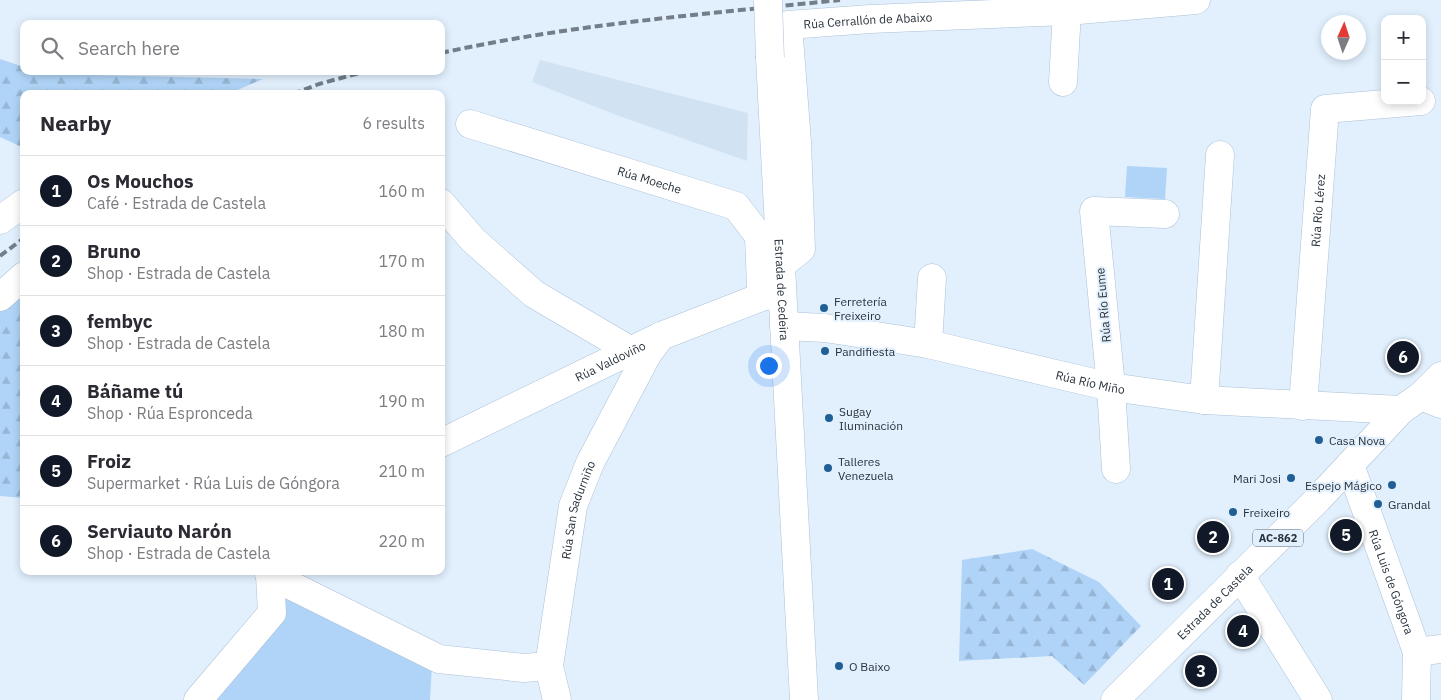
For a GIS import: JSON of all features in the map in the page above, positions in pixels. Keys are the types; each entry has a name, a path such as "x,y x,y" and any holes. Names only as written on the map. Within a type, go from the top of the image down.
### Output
{"street":[{"name":"Estrada de Cedeira","path":"768,0 781,265 773,295 784,326 804,700"},
{"name":"Rúa Cerrallón de Abaixo","path":"781,265 802,249 797,142 788,25 870,19 1067,11 1196,0"},
{"path":"1063,82 1067,11"},
{"name":"Rúa Río Lérez","path":"1426,101 1441,100"},
{"name":"Rúa Río Lérez","path":"1303,406 1325,109 1381,104"},
{"name":"Rúa Moeche","path":"470,124 736,206 759,236 761,286 773,295"},
{"path":"1204,400 1220,155"},
{"path":"0,220 20,206"},
{"path":"445,208 473,240 534,294 633,352"},
{"name":"Rúa Río Eume","path":"1116,470 1111,386 1094,211 1165,214"},
{"path":"928,344 932,278"},
{"path":"0,297 20,280"},
{"name":"Rúa Valdoviño","path":"445,441 633,352 661,336 773,295"},
{"name":"Rúa Río Miño","path":"784,326 825,328 928,344 1111,386 1204,400 1303,406 1421,403"},
{"name":"Rúa San Sadurniño","path":"557,700 549,666 573,506 590,464 648,353 661,336"},
{"name":"Estrada de Castela","path":"1115,700 1350,465 1421,403 1441,376"},
{"name":"Rúa Luis de Góngora","path":"1350,465 1429,650 1416,700"},
{"path":"198,700 272,613 269,575"},
{"path":"273,575 439,659 524,668 549,666"},
{"path":"1240,575 1318,700"}],"shaded area":[{"path":"540,60 748,113 747,161 619,116 532,82"}],"green space":[{"path":"0,59 20,66 20,75 263,79 237,90 20,90 20,146 0,137"},
{"path":"1127,166 1167,168 1165,199 1125,197"},
{"path":"20,275 20,498 0,496 0,294"},
{"path":"1032,549 1099,582 1141,626 1084,685 1052,656 959,661 962,560"},
{"path":"288,593 432,665 430,700 214,700 268,633"}],"railway":[{"path":"445,52 540,34 590,27 840,0"},
{"path":"303,90 352,75"},
{"path":"0,256 20,241"}],"place":[{"name":"Ferretería Freixeiro","path":"824,308"},
{"name":"Pandifiesta","path":"825,351"},
{"name":"Serviauto Narón","path":"1403,357"},
{"name":"Sugay Iluminación","path":"829,418"},
{"name":"Casa Nova","path":"1319,440"},
{"name":"Talleres Venezuela","path":"828,468"},
{"name":"Mari Josi","path":"1291,478"},
{"name":"Espejo Mágico","path":"1392,485"},
{"name":"Grandal","path":"1378,504"},
{"name":"Freixeiro","path":"1233,512"},
{"name":"Froiz","path":"1346,535"},
{"name":"Bruno","path":"1213,537"},
{"name":"Os Mouchos","path":"1168,584"},
{"name":"Báñame tú","path":"1243,631"},
{"name":"O Baixo","path":"839,666"},
{"name":"fembyc","path":"1201,671"}]}
